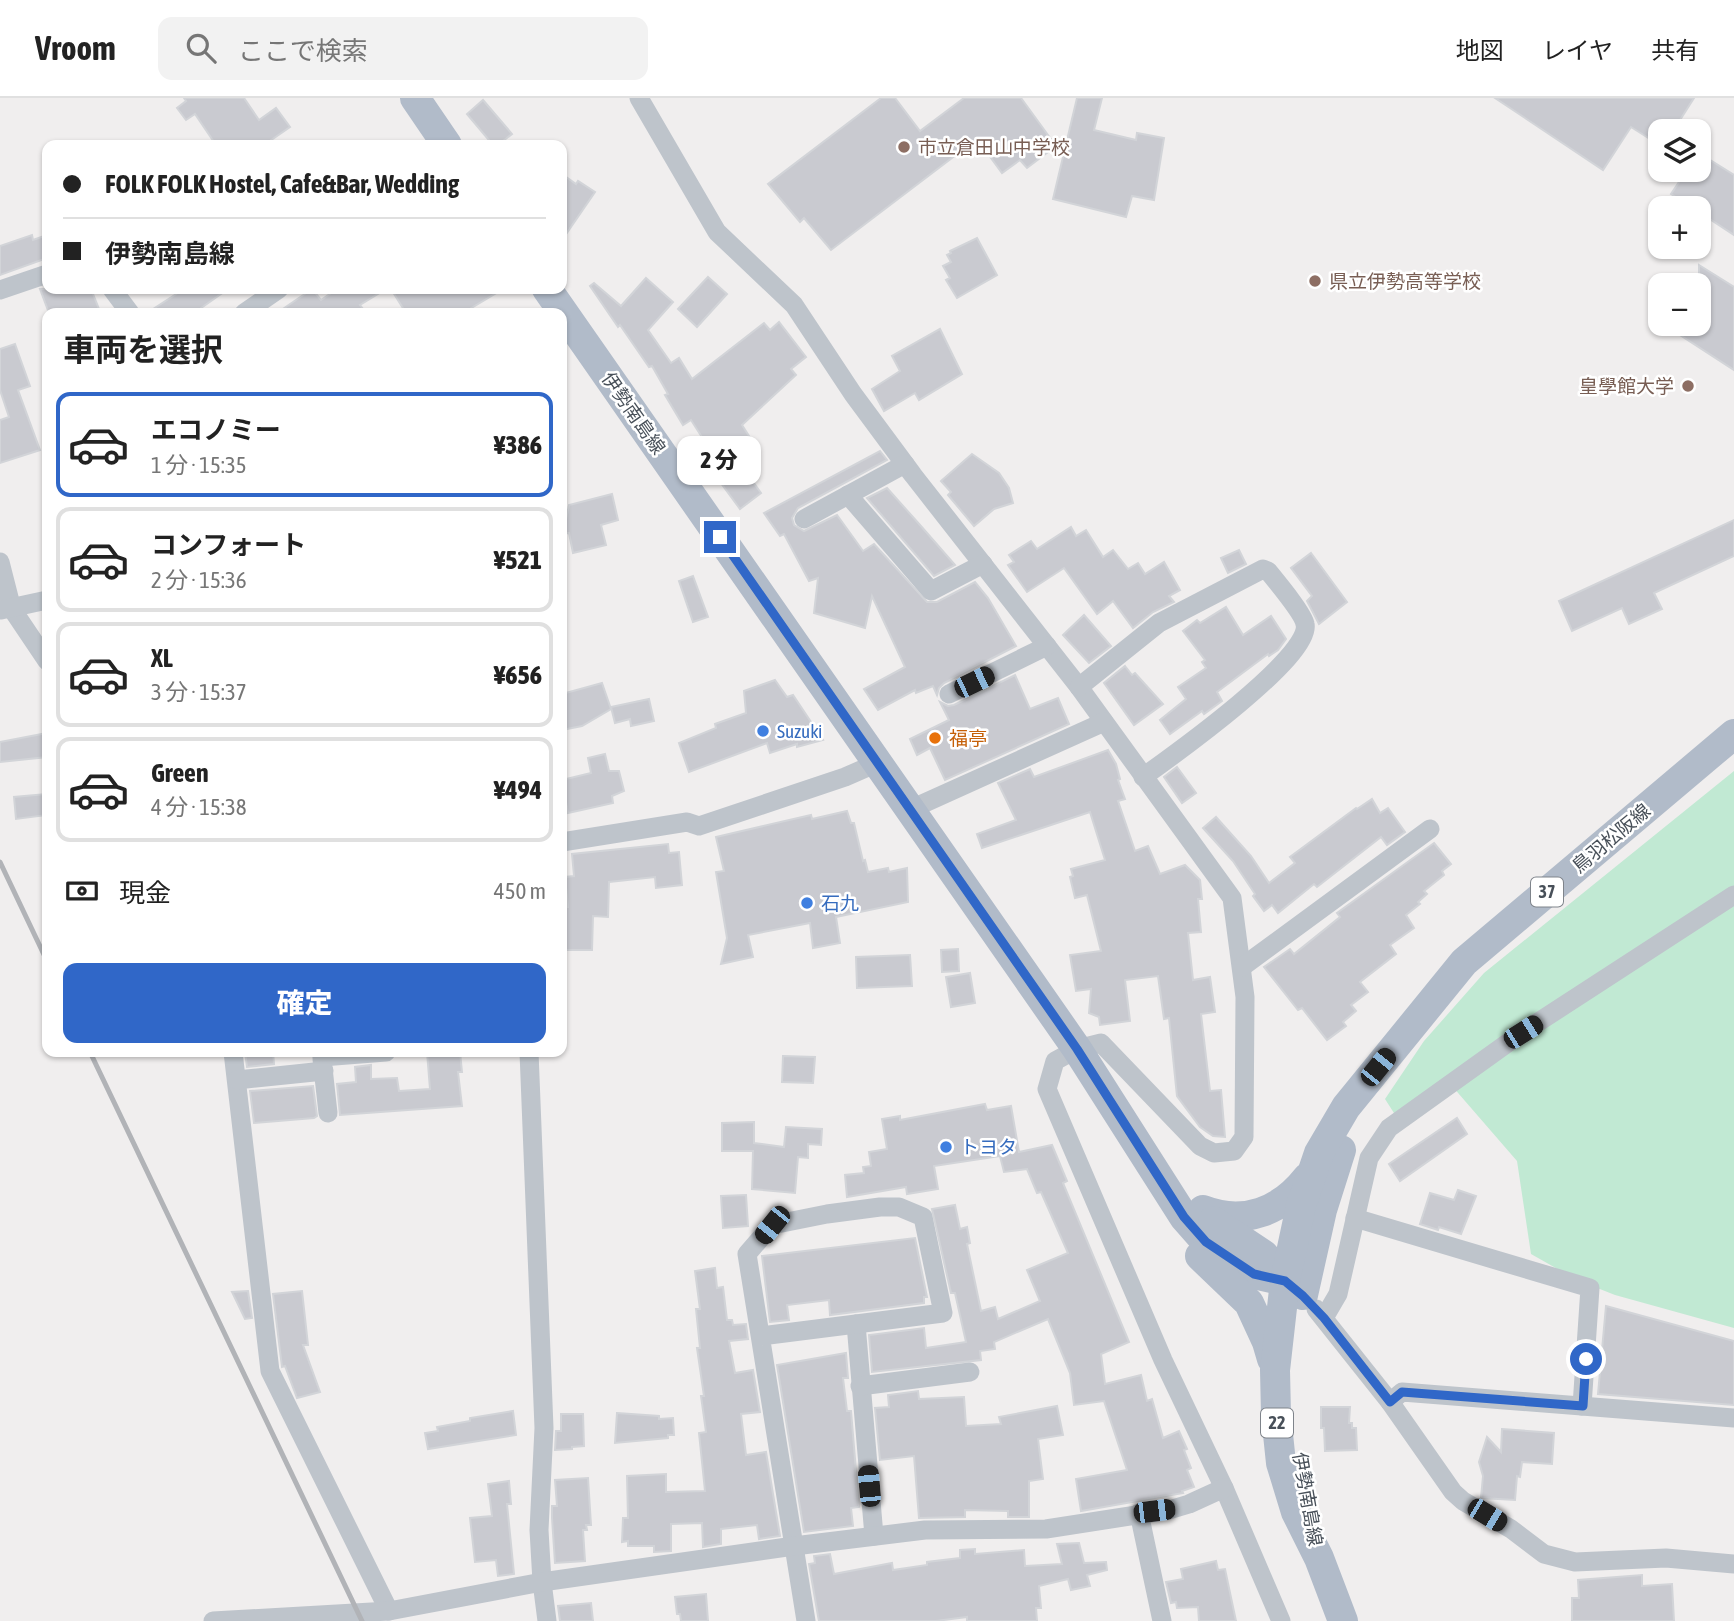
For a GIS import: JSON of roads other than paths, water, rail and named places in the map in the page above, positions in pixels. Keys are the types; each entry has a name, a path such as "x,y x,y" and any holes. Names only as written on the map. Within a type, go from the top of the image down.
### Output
{"main road":[{"path":"415,98 444,140"},
{"name":"伊勢南島線","path":"567,318 1077,1049 1184,1217 1206,1242 1254,1274 1294,1288"},
{"name":"鳥羽松阪線","path":"1294,1288 1301,1206 1313,1170 1333,1126 1378,1067 1464,962 1734,734"},
{"name":"鳥羽松阪線","path":"1294,1288 1339,1154 1378,1067"},
{"path":"1149,1161 1167,1202 1193,1248 1249,1303 1267,1342 1275,1370"},
{"name":"伊勢南島線","path":"1149,1161 1220,1228 1264,1255 1294,1288 1297,1436 1306,1509 1319,1558 1343,1621"},
{"path":"1197,1207 1233,1217 1262,1214 1286,1200 1313,1170"},
{"name":"伊勢南島線","path":"1294,1288 1275,1370 1276,1415 1281,1463 1296,1513 1319,1558"}],"street":[{"path":"639,98 717,232 794,305 853,394 1079,687 1232,898 1245,997 1244,1137 1234,1151 1214,1153 1200,1146 1101,1043 1077,1049 1055,1061 1047,1089 1163,1360 1224,1488 1281,1621"},
{"path":"0,290 42,276"},
{"path":"251,308 272,294"},
{"path":"804,519 905,464"},
{"path":"848,495 930,591 983,564"},
{"path":"0,562 6,610 42,656"},
{"path":"1079,687 1159,623 1263,569 1268,571 1306,622 1305,633 1278,670 1192,741 1143,777"},
{"path":"6,610 42,601"},
{"path":"949,694 1047,646"},
{"path":"909,810 1104,722"},
{"path":"567,841 687,822 699,827 845,777 877,763"},
{"path":"1242,967 1430,829"},
{"path":"1324,1318 1338,1294 1369,1158 1389,1128 1523,1032 1734,895"},
{"path":"234,1057 270,1371 389,1611"},
{"path":"237,1080 347,1057"},
{"path":"529,1057 544,1428 539,1530 547,1621"},
{"path":"323,1060 328,1114"},
{"path":"761,1336 943,1314 923,1217 899,1207 880,1207 772,1225 747,1255 806,1621"},
{"path":"1355,1218 1590,1288 1583,1406"},
{"path":"1294,1288 1324,1318 1390,1402 1453,1492 1544,1554 1575,1562 1666,1558 1734,1564"},
{"path":"856,1324 874,1536"},
{"path":"860,1386 970,1372"},
{"path":"1390,1402 1402,1392 1734,1418"},
{"path":"213,1621 389,1611 542,1582 925,1530 1046,1529 1169,1510 1224,1488"},
{"path":"1139,1513 1162,1621"}],"railway":[{"path":"0,862 42,950"},
{"path":"92,1057 362,1621"}],"place":[{"name":"市立倉田山中学校","path":"904,147"},
{"name":"県立伊勢高等学校","path":"1315,281"},
{"name":"皇學館大学","path":"1688,386"},
{"name":"Suzuki","path":"763,731"},
{"name":"福亭","path":"935,738"},
{"name":"石九","path":"807,903"},
{"name":"トヨタ","path":"946,1147"}]}
